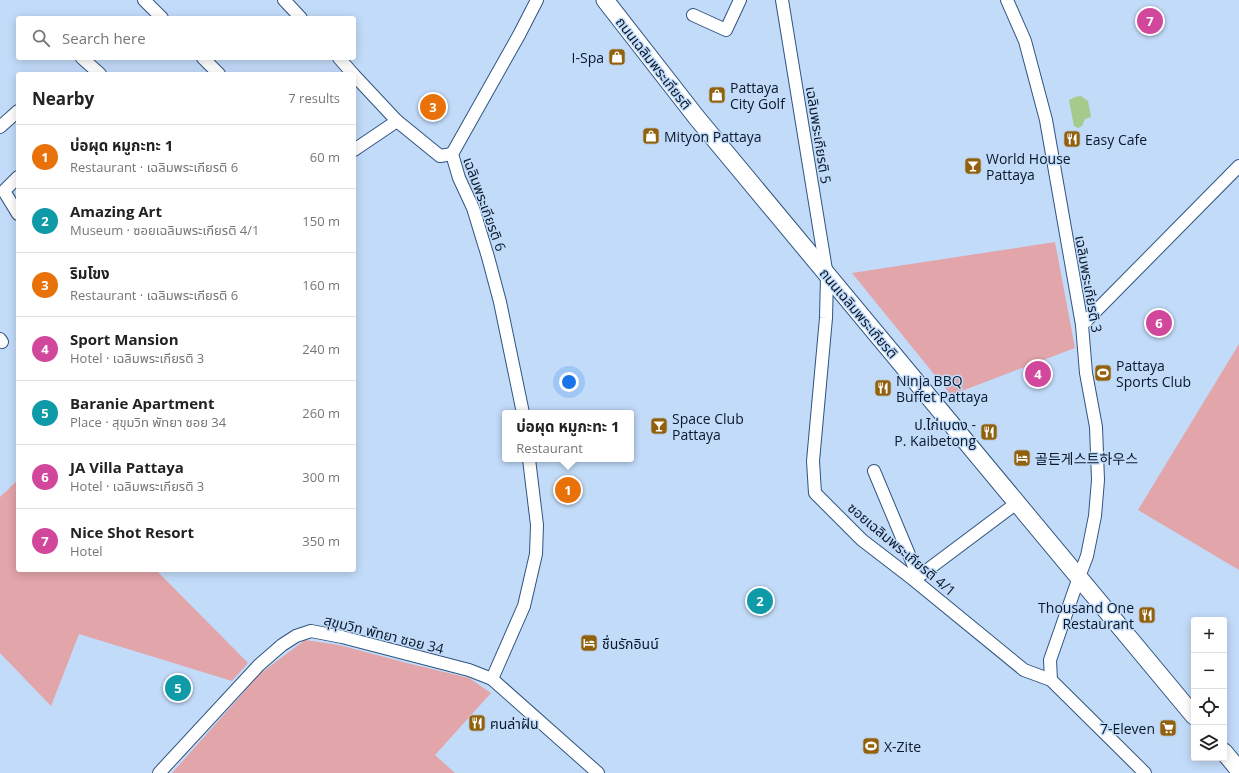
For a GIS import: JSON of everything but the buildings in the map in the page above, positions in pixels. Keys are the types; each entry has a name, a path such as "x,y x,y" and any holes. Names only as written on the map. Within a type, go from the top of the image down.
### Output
{"main road":[{"name":"ถนนเฉลิมพระเกียรติ","path":"605,0 697,118 827,276 1018,502 1191,712"},
{"path":"1227,756 1239,770"}],"street":[{"path":"144,0 160,16"},
{"path":"284,0 299,16"},
{"name":"เฉลิมพระเกียรติ 6","path":"522,410 500,302 488,257 473,208 459,178 452,154 537,0"},
{"path":"693,15 726,30 740,0"},
{"name":"เฉลิมพระเกียรติ 5","path":"782,0 827,276"},
{"name":"เฉลิมพระเกียรติ 3","path":"1007,0 1025,41 1046,120 1082,325 1086,373 1096,427 1098,480 1095,516 1088,556 1079,577 1050,660 1051,680"},
{"path":"84,60 98,72"},
{"path":"341,60 352,72"},
{"path":"205,66 216,72"},
{"path":"356,76 397,120 440,156 452,154"},
{"path":"0,127 16,113"},
{"path":"356,149 397,120"},
{"path":"1082,325 1239,166"},
{"path":"16,179 4,191 16,211"},
{"name":"ซอยเฉลิมพระเกียรติ 4/1","path":"827,276 826,318 813,461 815,493 862,540 916,578 1024,670 1051,680"},
{"path":"492,679 524,606 536,554 537,525 529,462"},
{"path":"874,471 916,578 1018,502"},
{"name":"สุขุมวิท พัทยา ซอย 34","path":"159,773 259,665 282,645 296,636 311,631 350,639 469,670 492,679 598,773"},
{"path":"1051,680 1145,773"}],"shaded area":[{"path":"1081,96 1088,101 1091,117 1085,119 1082,126 1078,128 1074,126 1069,100"},
{"path":"1055,242 1075,348 951,395 852,273"},
{"path":"1239,344 1239,570 1138,510"},
{"path":"16,482 16,572 158,572 248,663 232,681 79,634 51,706 0,653 0,497"},
{"path":"305,640 339,645 469,678 491,693 435,755 455,773 172,773 261,673"}],"place":[{"name":"Nice Shot Resort","path":"1150,21"},
{"name":"I-Spa","path":"617,57"},
{"name":"Pattaya City Golf","path":"717,95"},
{"name":"ริมโขง","path":"433,107"},
{"name":"Mityon Pattaya","path":"651,136"},
{"name":"Easy Cafe","path":"1072,139"},
{"name":"World House Pattaya","path":"973,166"},
{"name":"JA Villa Pattaya","path":"1159,323"},
{"name":"Pattaya Sports Club","path":"1103,373"},
{"name":"Sport Mansion","path":"1038,374"},
{"name":"Ninja BBQ Buffet Pattaya","path":"883,388"},
{"name":"Space Club Pattaya","path":"659,426"},
{"name":"ป.ไก่เบตง - P. Kaibetong","path":"989,432"},
{"name":"골든게스트하우스","path":"1022,458"},
{"name":"บ่อผุด หมูกะทะ 1","path":"568,490"},
{"name":"Amazing Art","path":"760,601"},
{"name":"Thousand One Restaurant","path":"1147,615"},
{"name":"ชื่นรักอินน์","path":"589,643"},
{"name":"Baranie Apartment","path":"178,688"},
{"name":"ฅนล่าฝัน","path":"477,723"},
{"name":"7-Eleven","path":"1168,728"},
{"name":"X-Zite","path":"871,746"}]}
